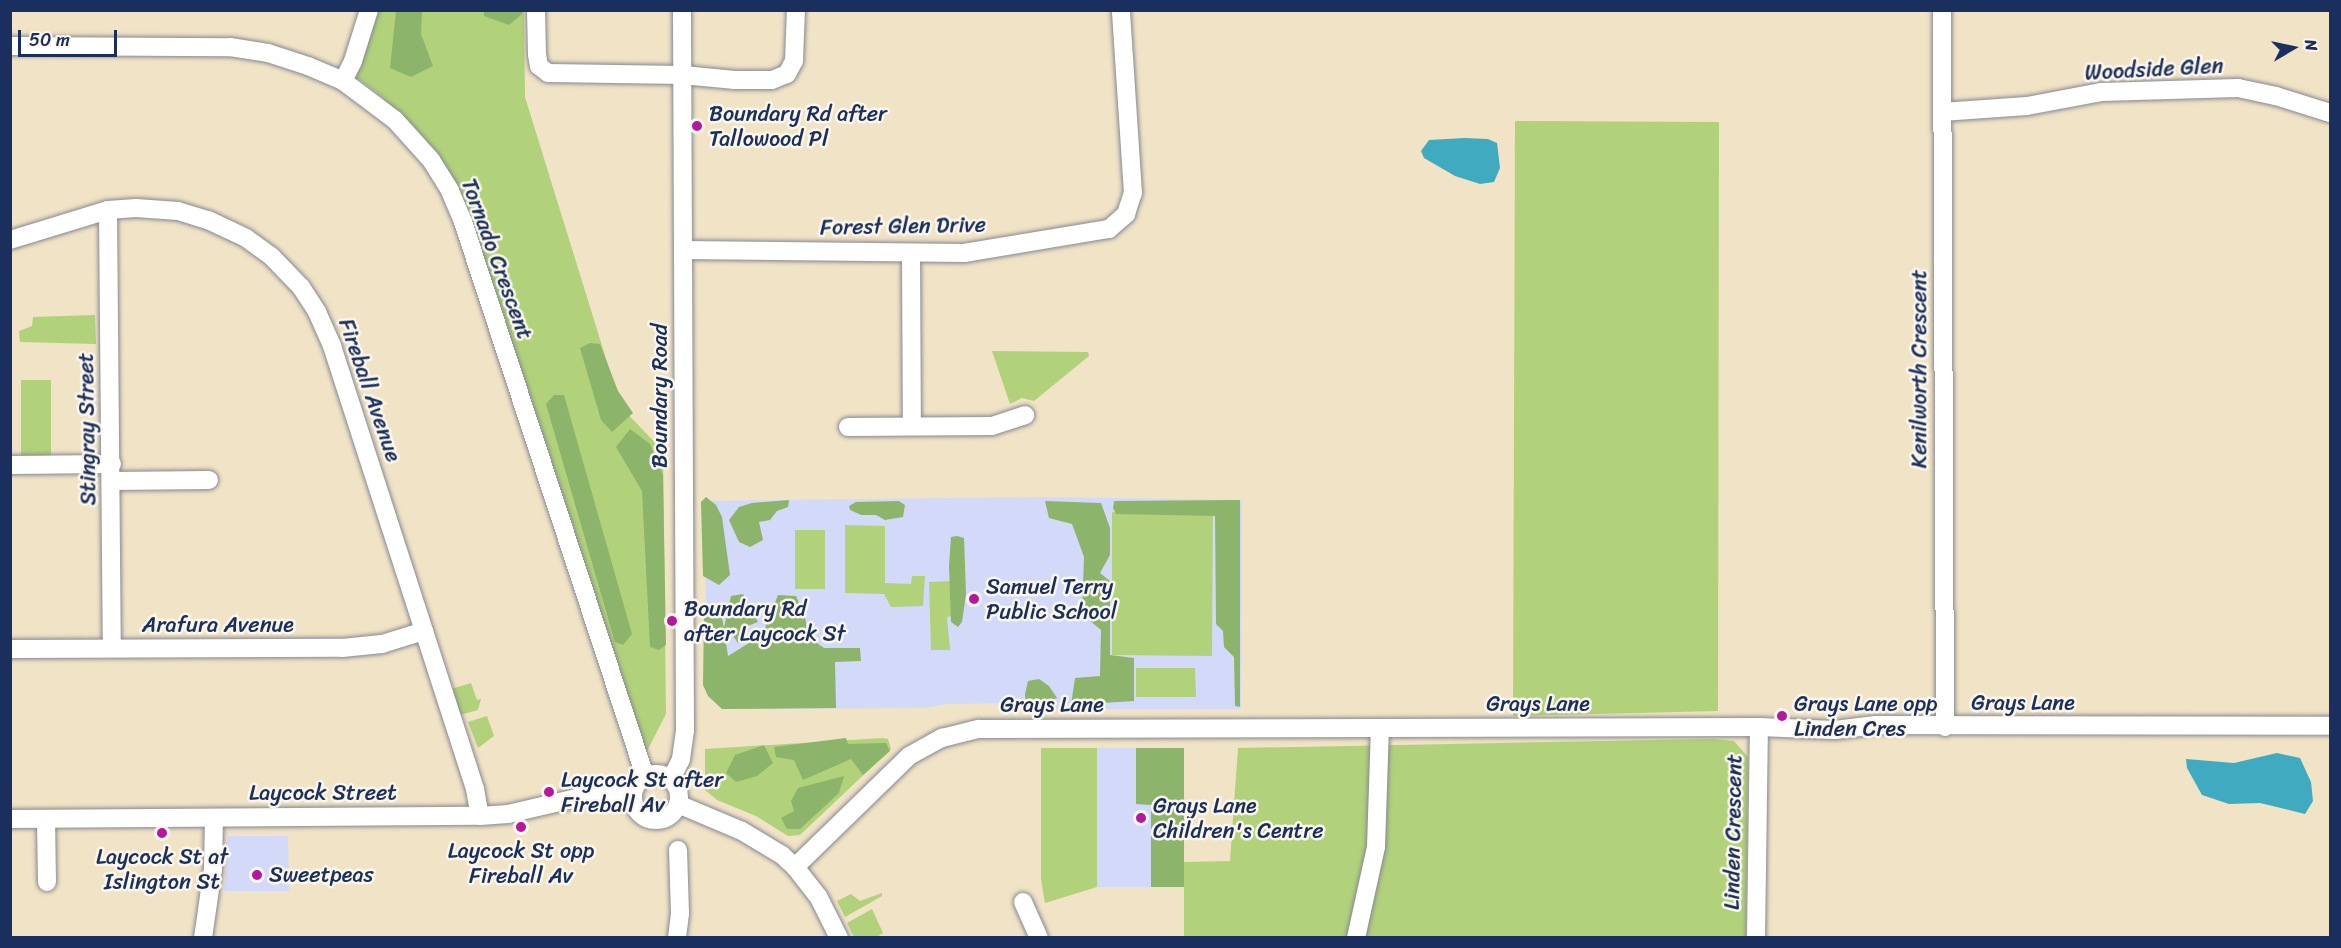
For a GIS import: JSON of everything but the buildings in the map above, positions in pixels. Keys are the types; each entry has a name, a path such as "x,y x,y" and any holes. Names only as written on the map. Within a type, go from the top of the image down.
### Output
{"street":[{"path":"343,81 353,61 369,10"},
{"path":"536,10 539,66 548,73 683,75 735,80 772,80 784,76 794,61 796,10"},
{"name":"Boundary Road","path":"671,779 681,759 685,730 682,10"},
{"name":"Forest Glen Drive","path":"684,250 964,253 1097,233 1122,220 1132,201 1133,186 1120,10"},
{"name":"Kenilworth Crescent","path":"1942,10 1945,727"},
{"name":"Tornado Crescent","path":"10,46 230,47 278,56 343,81 395,120 431,160 450,191 466,233 645,776"},
{"name":"Woodside Glen","path":"1942,112 2028,106 2101,92 2238,88 2331,113"},
{"name":"Fireball Avenue","path":"10,240 108,210 165,210 198,216 257,245 301,287 317,312 332,345 476,789 480,816"},
{"name":"Stingray Street","path":"108,210 112,648"},
{"path":"911,254 912,426"},
{"path":"848,427 992,426 1025,415"},
{"path":"10,465 209,480"},
{"name":"Arafura Avenue","path":"10,648 342,648 382,644 424,631"},
{"name":"Grays Lane","path":"795,867 909,756 942,738 960,732 998,728 1759,727 1835,730 1876,725 1945,727 2331,726"},
{"name":"Linden Crescent","path":"1756,938 1759,727"},
{"path":"1356,938 1376,847 1380,729"},
{"path":"658,774 671,779 677,786 678,804 674,811 662,819 647,818 636,808 633,793 635,787 645,776 658,774"},
{"name":"Laycock Street","path":"10,819 480,816 508,814 594,794 633,793"},
{"path":"678,804 757,839 795,867 818,896 839,938"},
{"path":"203,938 213,869 214,818"},
{"path":"46,819 47,882"},
{"path":"677,938 680,913 678,850"},
{"path":"1023,902 1039,938"}],"shaded area":[{"name":"Samuel Terry Public School","path":"1048,497 1242,500 1241,709 1038,709 1022,703 948,704 923,708 722,709 708,696 704,501"},
{"name":"Grays Lane Children's Centre","path":"1097,748 1184,748 1184,887 1097,887"},
{"name":"Sweetpeas","path":"228,836 288,836 289,891 224,891"}],"green space":[{"path":"375,11 524,11 525,97 621,407 663,451 666,714 645,755 458,186 441,159 420,133 381,96 352,74"},
{"path":"396,11 422,11 421,34 433,66 411,77 390,68"},
{"path":"484,11 522,11 522,14 509,25 484,16"},
{"path":"1515,121 1719,122 1718,711 1513,716"},
{"path":"95,315 96,344 20,342 19,331 32,326 33,317"},
{"path":"590,343 600,344 618,391 633,413 612,432 601,420 580,348"},
{"path":"992,351 1088,352 1089,356 1034,401 1022,398 1010,404"},
{"path":"21,380 51,380 51,456 21,456"},
{"path":"554,395 564,395 632,634 623,645 615,642 546,404"},
{"path":"630,429 650,444 663,475 666,645 659,650 650,647 642,491 616,447"},
{"path":"706,497 716,505 722,517 730,575 719,585 703,576 701,502"},
{"path":"789,500 788,507 777,511 770,520 759,522 763,540 750,547 739,542 729,520 739,507 752,503"},
{"path":"1240,500 1240,707 1235,706 1234,657 1224,647 1223,631 1216,624 1215,516 1116,514 1113,508 1114,501"},
{"path":"899,501 905,505 903,517 885,520 876,515 861,515 850,510 849,506 856,502"},
{"path":"1045,501 1101,503 1110,528 1110,555 1100,573 1110,581 1110,655 1134,658 1134,701 1071,705 1075,678 1100,676 1101,630 1082,614 1084,557 1072,524 1049,518"},
{"path":"1112,512 1213,513 1212,656 1112,655"},
{"path":"845,525 885,526 885,583 911,584 912,576 925,576 923,606 891,607 884,594 845,593"},
{"path":"795,530 825,530 825,589 795,589"},
{"path":"951,537 964,538 966,594 962,622 958,627 951,622 949,566"},
{"path":"951,581 952,616 947,617 950,650 931,650 929,582"},
{"path":"743,594 758,622 745,627 738,643 731,633 724,630 728,656 762,635 778,595 796,596 806,621 807,636 824,648 860,648 861,661 835,662 836,708 722,709 708,696 703,685 704,610 720,608 724,628 731,596"},
{"path":"1136,668 1195,668 1196,697 1136,697"},
{"path":"1039,679 1049,686 1057,698 1039,706 1026,707 1025,694 1028,681"},
{"path":"471,683 477,700 481,699 478,710 460,715 451,689"},
{"path":"487,716 494,736 478,748 468,722"},
{"path":"846,738 848,744 886,743 890,751 863,775 851,759 803,780 794,760 776,757 774,747"},
{"path":"888,739 891,749 800,835 788,836 756,816 717,800 705,790 705,749"},
{"path":"1714,739 1734,741 1748,757 1746,937 1184,938 1184,862 1230,861 1238,748"},
{"path":"764,745 773,763 757,776 736,782 726,773 735,755"},
{"path":"1041,748 1097,748 1097,887 1045,903 1041,879"},
{"path":"1136,748 1184,748 1184,887 1151,887 1151,805 1136,804"},
{"path":"844,776 839,793 800,829 787,829 781,818 794,811 791,801 798,788"},
{"path":"882,893 882,896 845,917 837,901 851,894 860,901"},
{"path":"872,909 883,933 877,937 854,937 847,923"}],"water":[{"path":"1488,139 1497,143 1500,168 1494,182 1480,184 1455,176 1424,158 1421,151 1429,140"},
{"path":"2277,753 2300,758 2311,782 2313,801 2305,814 2260,803 2229,804 2202,795 2187,768 2186,759 2234,763"}],"place":[{"name":"Boundary Rd after Tallowood Pl","path":"697,126"},
{"name":"Samuel Terry Public School","path":"974,599"},
{"name":"Boundary Rd after Laycock St","path":"672,621"},
{"name":"Grays Lane opp Linden Cres","path":"1782,716"},
{"name":"Laycock St after Fireball Av","path":"549,792"},
{"name":"Grays Lane Children's Centre","path":"1141,818"},
{"name":"Laycock St opp Fireball Av","path":"521,827"},
{"name":"Laycock St at Islington St","path":"162,833"},
{"name":"Sweetpeas","path":"257,875"}]}
